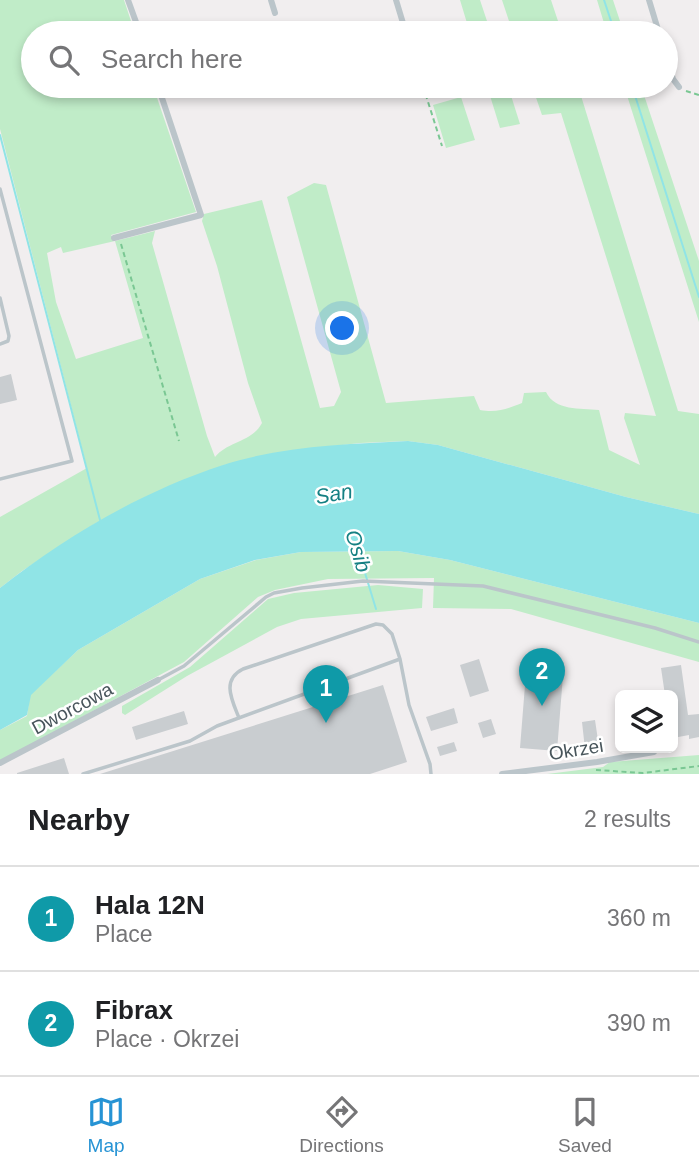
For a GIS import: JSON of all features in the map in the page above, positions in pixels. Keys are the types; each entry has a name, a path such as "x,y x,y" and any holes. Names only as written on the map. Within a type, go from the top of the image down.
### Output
{"street":[{"path":"128,0 136,21"},
{"path":"271,0 275,13"},
{"path":"396,0 402,21"},
{"path":"649,0 655,21"},
{"path":"116,237 201,215 162,98"},
{"name":"Dworcowa","path":"0,764 158,680"},
{"name":"Okrzei","path":"502,774 648,753"}],"lane":[{"path":"0,189 72,461 0,479"},
{"path":"0,298 9,337 8,341 0,345"},
{"path":"158,680 184,666 256,604 274,593 363,581 483,586 655,628 699,642"},
{"path":"239,718 229,691 229,684 236,673 376,624 383,625 392,634 409,705 431,774"},
{"path":"83,774 190,741 217,726 400,659"}],"path":[{"path":"679,87 699,94"},
{"path":"427,98 442,146"},
{"path":"116,237 179,441"},
{"path":"594,770 643,773 699,766"}],"green space":[{"path":"0,0 124,0 131,21 21,21 21,98 157,98 196,212 111,235 115,241 155,231 152,243 215,457 252,434 262,423 202,221 204,214 262,200 320,408 334,406 341,392 287,197 314,183 326,185 386,403 474,396 480,410 497,411 522,403 524,393 546,392 555,403 562,406 599,410 609,450 640,465 624,418 625,413 656,416 561,113 542,115 536,98 582,98 678,411 699,414 699,514 626,497 438,445 408,441 360,443 290,451 224,465 96,523 0,588 0,517 87,468 0,129","holes":["115,241 143,338 76,359 56,302 47,253 61,247 63,253"]},
{"path":"460,0 480,0 487,21 466,21"},
{"path":"502,0 551,0 558,21 509,21"},
{"path":"597,0 613,0 620,21 603,21"},
{"path":"461,98 475,140 446,148 433,105"},
{"path":"491,98 512,98 520,124 500,128"},
{"path":"628,98 645,98 699,261 699,322"},
{"path":"398,551 450,560 699,623 699,662 511,609 433,608 434,578 328,579 275,590 258,597 184,662 0,761 0,730 27,716 30,695 78,650 200,579 256,560 301,552"},
{"path":"378,585 423,589 422,608 301,619 277,627 187,676 125,715 122,713 122,706 190,667 268,599 294,593"},
{"path":"699,755 699,774 547,774 603,767 610,762"}],"water":[{"name":"San","path":"408,441 438,445 626,497 699,514 699,623 450,560 398,551 301,552 255,560 200,579 78,650 31,695 27,715 0,730 0,588 25,569 106,517 164,488 223,465 291,450"}],"building":[{"path":"11,374 17,400 0,404 0,377"},
{"path":"479,659 489,691 470,697 460,665"},
{"path":"527,660 564,663 557,751 520,748"},
{"path":"681,665 688,715 699,714 699,737 678,737 678,690 664,690 661,668"},
{"path":"383,685 407,762 370,774 100,774"},
{"path":"454,708 458,723 431,731 426,717"},
{"path":"184,711 188,724 136,740 132,727"},
{"path":"491,719 496,734 483,738 478,723"},
{"path":"595,720 599,747 585,749 582,722"},
{"path":"454,742 457,751 440,756 437,747"},
{"path":"64,758 69,774 17,774 17,773"}],"waterway":[{"path":"604,0 611,21"},
{"path":"636,98 699,297"},
{"path":"0,135 100,520"},
{"name":"Osib","path":"358,550 376,609"}],"place":[{"name":"Fibrax","path":"542,706"},
{"name":"Hala 12N","path":"326,723"}]}
